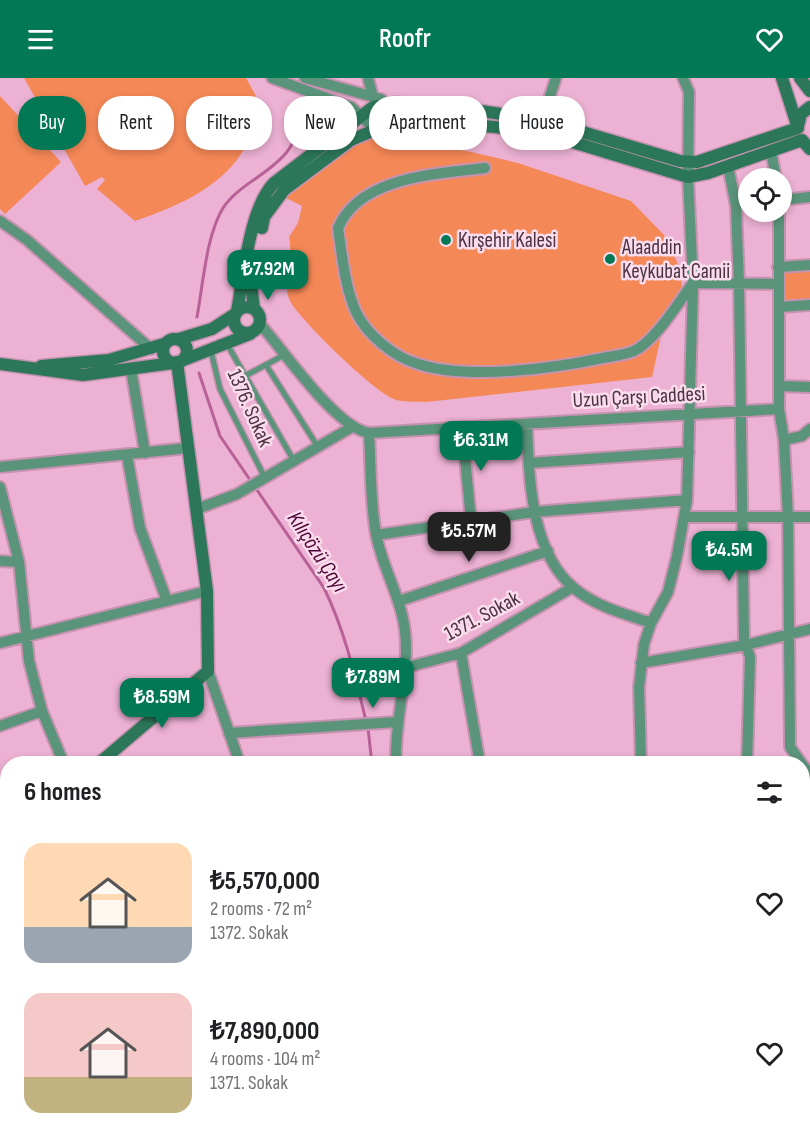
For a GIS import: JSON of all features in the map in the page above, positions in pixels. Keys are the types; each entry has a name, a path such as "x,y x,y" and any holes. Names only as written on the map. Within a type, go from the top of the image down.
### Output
{"main road":[{"path":"782,78 805,141"},
{"path":"800,78 810,91"},
{"path":"805,141 801,114 810,106"},
{"path":"256,328 244,333 237,329 234,322 257,213 264,196 274,183 369,110"},
{"path":"487,126 536,131 688,177 805,141"},
{"path":"0,364 73,374 131,369 177,362 226,343 256,328 260,316 254,309 250,284 264,217 284,190 351,140 369,132"},
{"path":"585,132 689,162 805,141"},
{"path":"34,367 109,360 151,349 171,339 179,339 222,324 245,307 254,309"},
{"path":"177,362 186,355 186,348 179,339"},
{"path":"165,344 164,356 177,362"},
{"path":"107,756 208,671 207,591 177,362"}],"street":[{"path":"272,78 351,107 369,123"},
{"path":"305,78 369,96"},
{"path":"368,78 373,96"},
{"path":"550,96 556,78"},
{"path":"641,756 641,663 651,623 668,592 687,500 693,283 688,177 689,92 683,78"},
{"path":"771,151 774,168"},
{"path":"728,166 736,202 739,284 742,516 746,645 750,657 747,756"},
{"path":"485,168 397,180 375,192 341,219 338,228 357,313 375,337 395,354 433,369 467,371 518,370 574,364 632,352 646,344 693,283"},
{"path":"792,199 810,197"},
{"path":"0,221 27,240 151,349"},
{"path":"779,222 779,409 784,440 788,517 787,633 790,747 796,756"},
{"path":"778,267 810,266"},
{"path":"693,283 778,284"},
{"path":"779,307 810,305"},
{"name":"Uzun Çarşı Caddesi","path":"256,328 286,354 325,401 352,427 369,433 779,409"},
{"path":"131,369 145,453"},
{"path":"779,386 810,387"},
{"path":"526,424 534,512 548,551 573,587 604,606 651,623"},
{"path":"197,509 237,494 352,427"},
{"path":"462,427 471,520"},
{"path":"784,440 802,436 810,429"},
{"path":"369,433 376,535 399,601 405,633 396,756"},
{"path":"0,467 188,448"},
{"path":"529,463 689,452"},
{"path":"127,455 140,528 167,601"},
{"path":"0,487 19,562 29,661 42,711 61,756"},
{"path":"376,535 534,512 687,500"},
{"path":"685,517 810,517"},
{"path":"399,601 548,551"},
{"path":"0,561 19,562"},
{"name":"1371. Sokak","path":"404,668 461,652 573,587"},
{"path":"0,643 207,591"},
{"path":"641,663 746,645 810,629"},
{"path":"461,652 479,756"},
{"path":"208,671 237,756"},
{"path":"0,726 42,711"},
{"path":"229,734 397,723"}],"lane":[{"path":"226,343 294,460"},
{"name":"1376. Sokak","path":"211,349 220,389 265,478"},
{"path":"245,376 286,354"},
{"path":"266,365 318,447"}],"shaded area":[{"path":"24,78 246,78 256,96 186,96 186,150 243,150 218,180 203,190 169,208 135,221 97,189 105,180 102,177 85,186 65,150 86,150 86,96 34,96"},
{"path":"0,96 18,115 18,150 50,150 61,162 5,214 0,209"},
{"path":"369,136 369,150 467,151 518,163 631,201 664,235 680,268 682,286 663,327 652,377 426,402 401,401 384,394 322,339 290,301 287,286 289,237 298,223 302,206 284,197 344,150 357,150 357,142"},
{"path":"810,265 810,305 779,307 778,267"}],"waterway":[{"path":"197,317 209,246 217,219 223,208 229,200 271,168 288,150"},
{"name":"Kılıçözü Çayı","path":"199,373 220,436 324,588 344,637 366,721"},
{"name":"Kılıçözü Çayı","path":"368,728 371,756"}],"place":[{"name":"Kırşehir Kalesi","path":"446,240"},
{"name":"Alaaddin Keykubat Camii","path":"610,259"}]}
